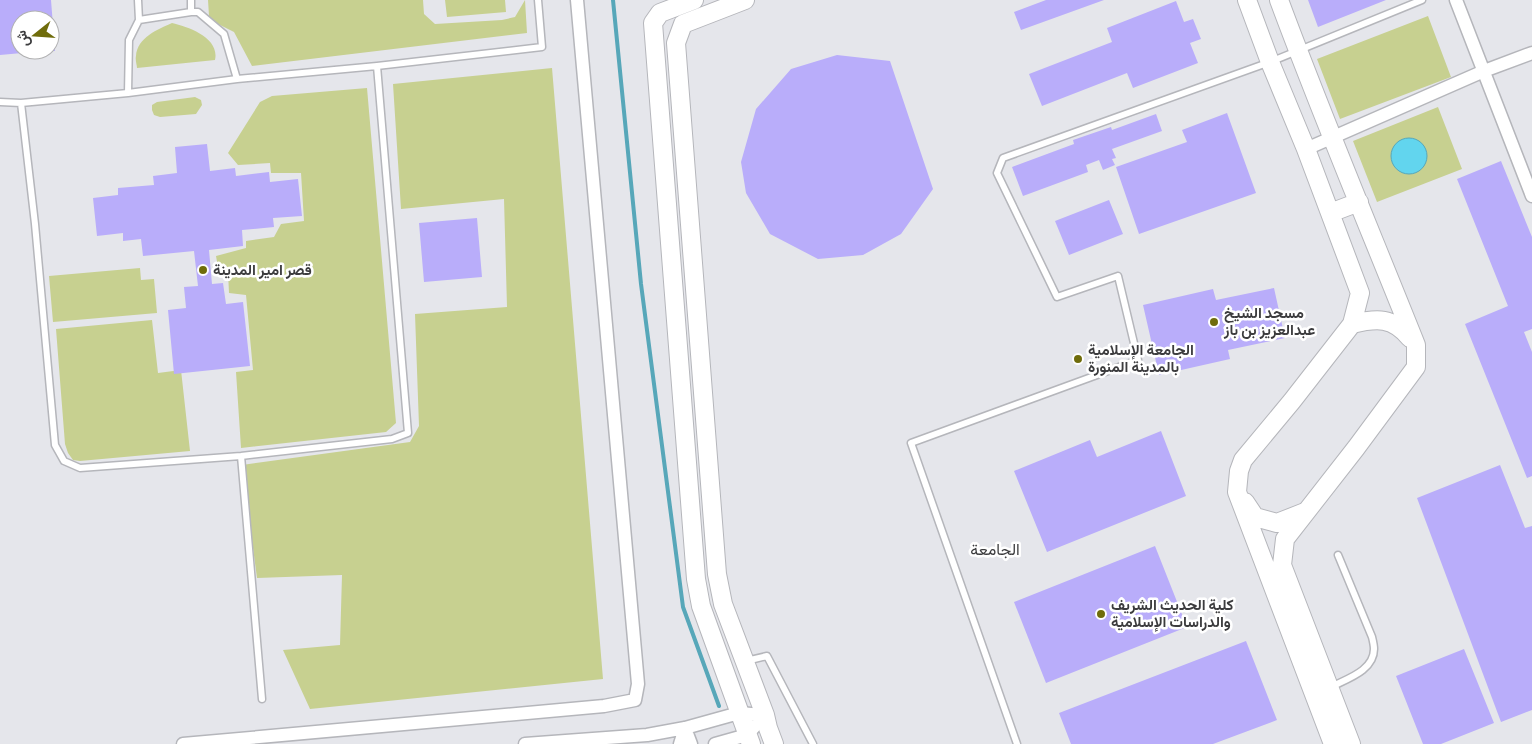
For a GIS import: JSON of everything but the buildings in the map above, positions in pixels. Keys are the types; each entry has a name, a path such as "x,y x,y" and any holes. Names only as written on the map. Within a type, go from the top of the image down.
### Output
{"main road":[{"path":"694,0 660,13 653,23 696,579 700,606 749,740"},
{"path":"745,0 683,24 676,43 717,574 723,604 774,744"},
{"path":"1247,0 1270,62 1306,148 1360,293 1352,324 1243,460 1239,471 1237,492 1333,744"},
{"path":"1278,0 1416,344 1416,367 1285,539 1282,565 1351,744"},
{"path":"1330,213 1359,202"},
{"path":"1352,324 1367,321 1386,321 1401,327 1416,344"},
{"path":"1237,492 1256,517 1277,523 1304,512"}],"street":[{"path":"183,744 604,706 634,700 638,684 576,0"},
{"path":"1456,0 1532,196"},
{"path":"1306,148 1484,71 1532,53"},
{"path":"525,744 647,735 685,728 739,713 764,715 749,740 715,744"},
{"path":"680,744 685,728"},
{"path":"685,728 691,744"}],"lane":[{"path":"128,93 129,40 140,20 138,0"},
{"path":"191,0 191,12"},
{"path":"0,102 21,103 128,93 238,79 377,66 542,47 538,0"},
{"path":"1017,744 911,443 1138,360 1118,276 1056,297 997,173 1003,158 1298,52 1422,0"},
{"path":"140,20 198,12 224,34 238,79"},
{"path":"21,103 36,224 55,445 64,461 80,468 241,456 392,439 408,433 377,66"},
{"path":"241,456 262,699"},
{"path":"1330,688 1362,671 1369,664 1374,651 1372,637 1338,556"},
{"path":"744,662 766,656 813,744"}],"green space":[{"path":"208,0 423,0 424,14 435,24 502,20 515,17 525,0 527,33 252,66 234,32 218,24 209,16"},
{"path":"445,0 505,0 506,12 447,17"},
{"path":"1428,16 1451,77 1340,119 1317,59"},
{"path":"172,23 187,27 208,40 213,46 215,60 137,68 137,50 140,44 149,35"},
{"path":"552,68 603,679 310,709 283,650 340,645 342,575 257,578 242,465 410,442 419,426 415,314 507,307 504,199 401,209 393,84"},
{"path":"367,88 396,423 386,432 241,448 236,372 253,370 246,295 229,293 228,272 219,273 216,256 246,248 246,241 274,237 281,224 304,221 301,173 271,173 270,163 238,165 228,153 260,102 272,96"},
{"path":"195,97 201,100 202,105 196,114 160,117 154,115 152,110 152,105 157,102"},
{"path":"1438,107 1462,169 1377,202 1353,141"},
{"path":"140,268 141,280 154,279 157,313 53,322 49,276"},
{"path":"152,320 158,373 181,370 190,451 80,461 73,460 65,444 56,329"}],"water":[{"path":"1409,138 1422,143 1427,156 1422,169 1409,174 1396,169 1391,156 1396,143"}],"waterway":[{"path":"613,0 641,284 683,607 719,706"}],"place":[{"name":"قصر امير المدينة","path":"203,270"},
{"name":"مسجد الشيخ عبدالعزيز بن باز","path":"1214,322"},
{"name":"الجامعة الإسلامية بالمدينة المنورة","path":"1078,359"},
{"name":"كلية الحديث الشريف والدراسات الإسلامية","path":"1101,614"}],"district":[{"name":"الجامعة","path":"995,549"}]}
